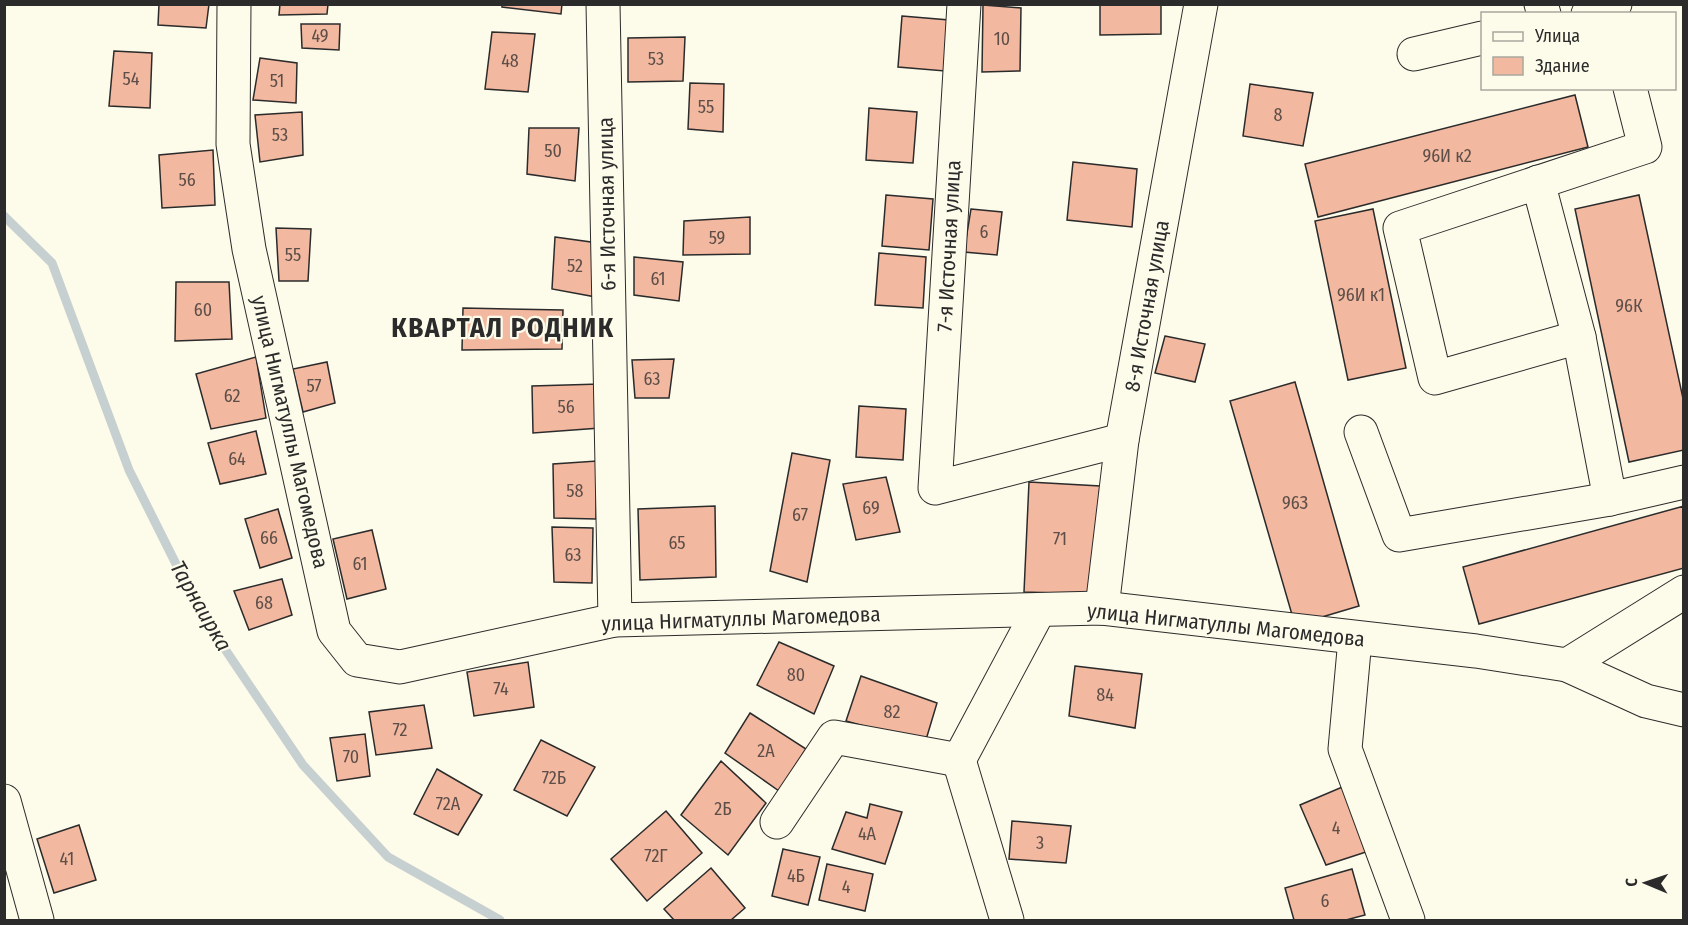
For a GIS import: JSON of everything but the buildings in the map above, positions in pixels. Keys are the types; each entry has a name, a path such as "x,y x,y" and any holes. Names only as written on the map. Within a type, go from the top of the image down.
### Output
{"street":[{"name":"улица Нигматуллы Магомедова","path":"234,4 234,144 249,249 334,632 357,660 400,667 615,620 1102,608 1355,639 1476,651 1567,665 1646,701 1683,710"},
{"name":"6-я Источная улица","path":"603,4 615,620"},
{"name":"7-я Источная улица","path":"964,4 935,488 1122,440"},
{"name":"8-я Источная улица","path":"1102,608 1122,440 1201,4"},
{"path":"1414,54 1481,38"},
{"path":"1579,336 1435,378 1400,228 1645,147 1631,90"},
{"path":"1538,182 1579,336 1610,499"},
{"path":"1361,432 1399,535 1610,499 1683,482"},
{"path":"1567,665 1683,592"},
{"path":"1007,921 959,760 1040,610"},
{"path":"1355,639 1345,749 1408,921"},
{"path":"777,822 834,737 959,760"},
{"path":"4,801 37,921"}],"waterway":[{"name":"Тарнаирка","path":"4,216 52,263 129,470 200,612 303,765 388,857 500,920"}],"district":[{"name":"КВАРТАЛ РОДНИК","path":"503,328"}]}
